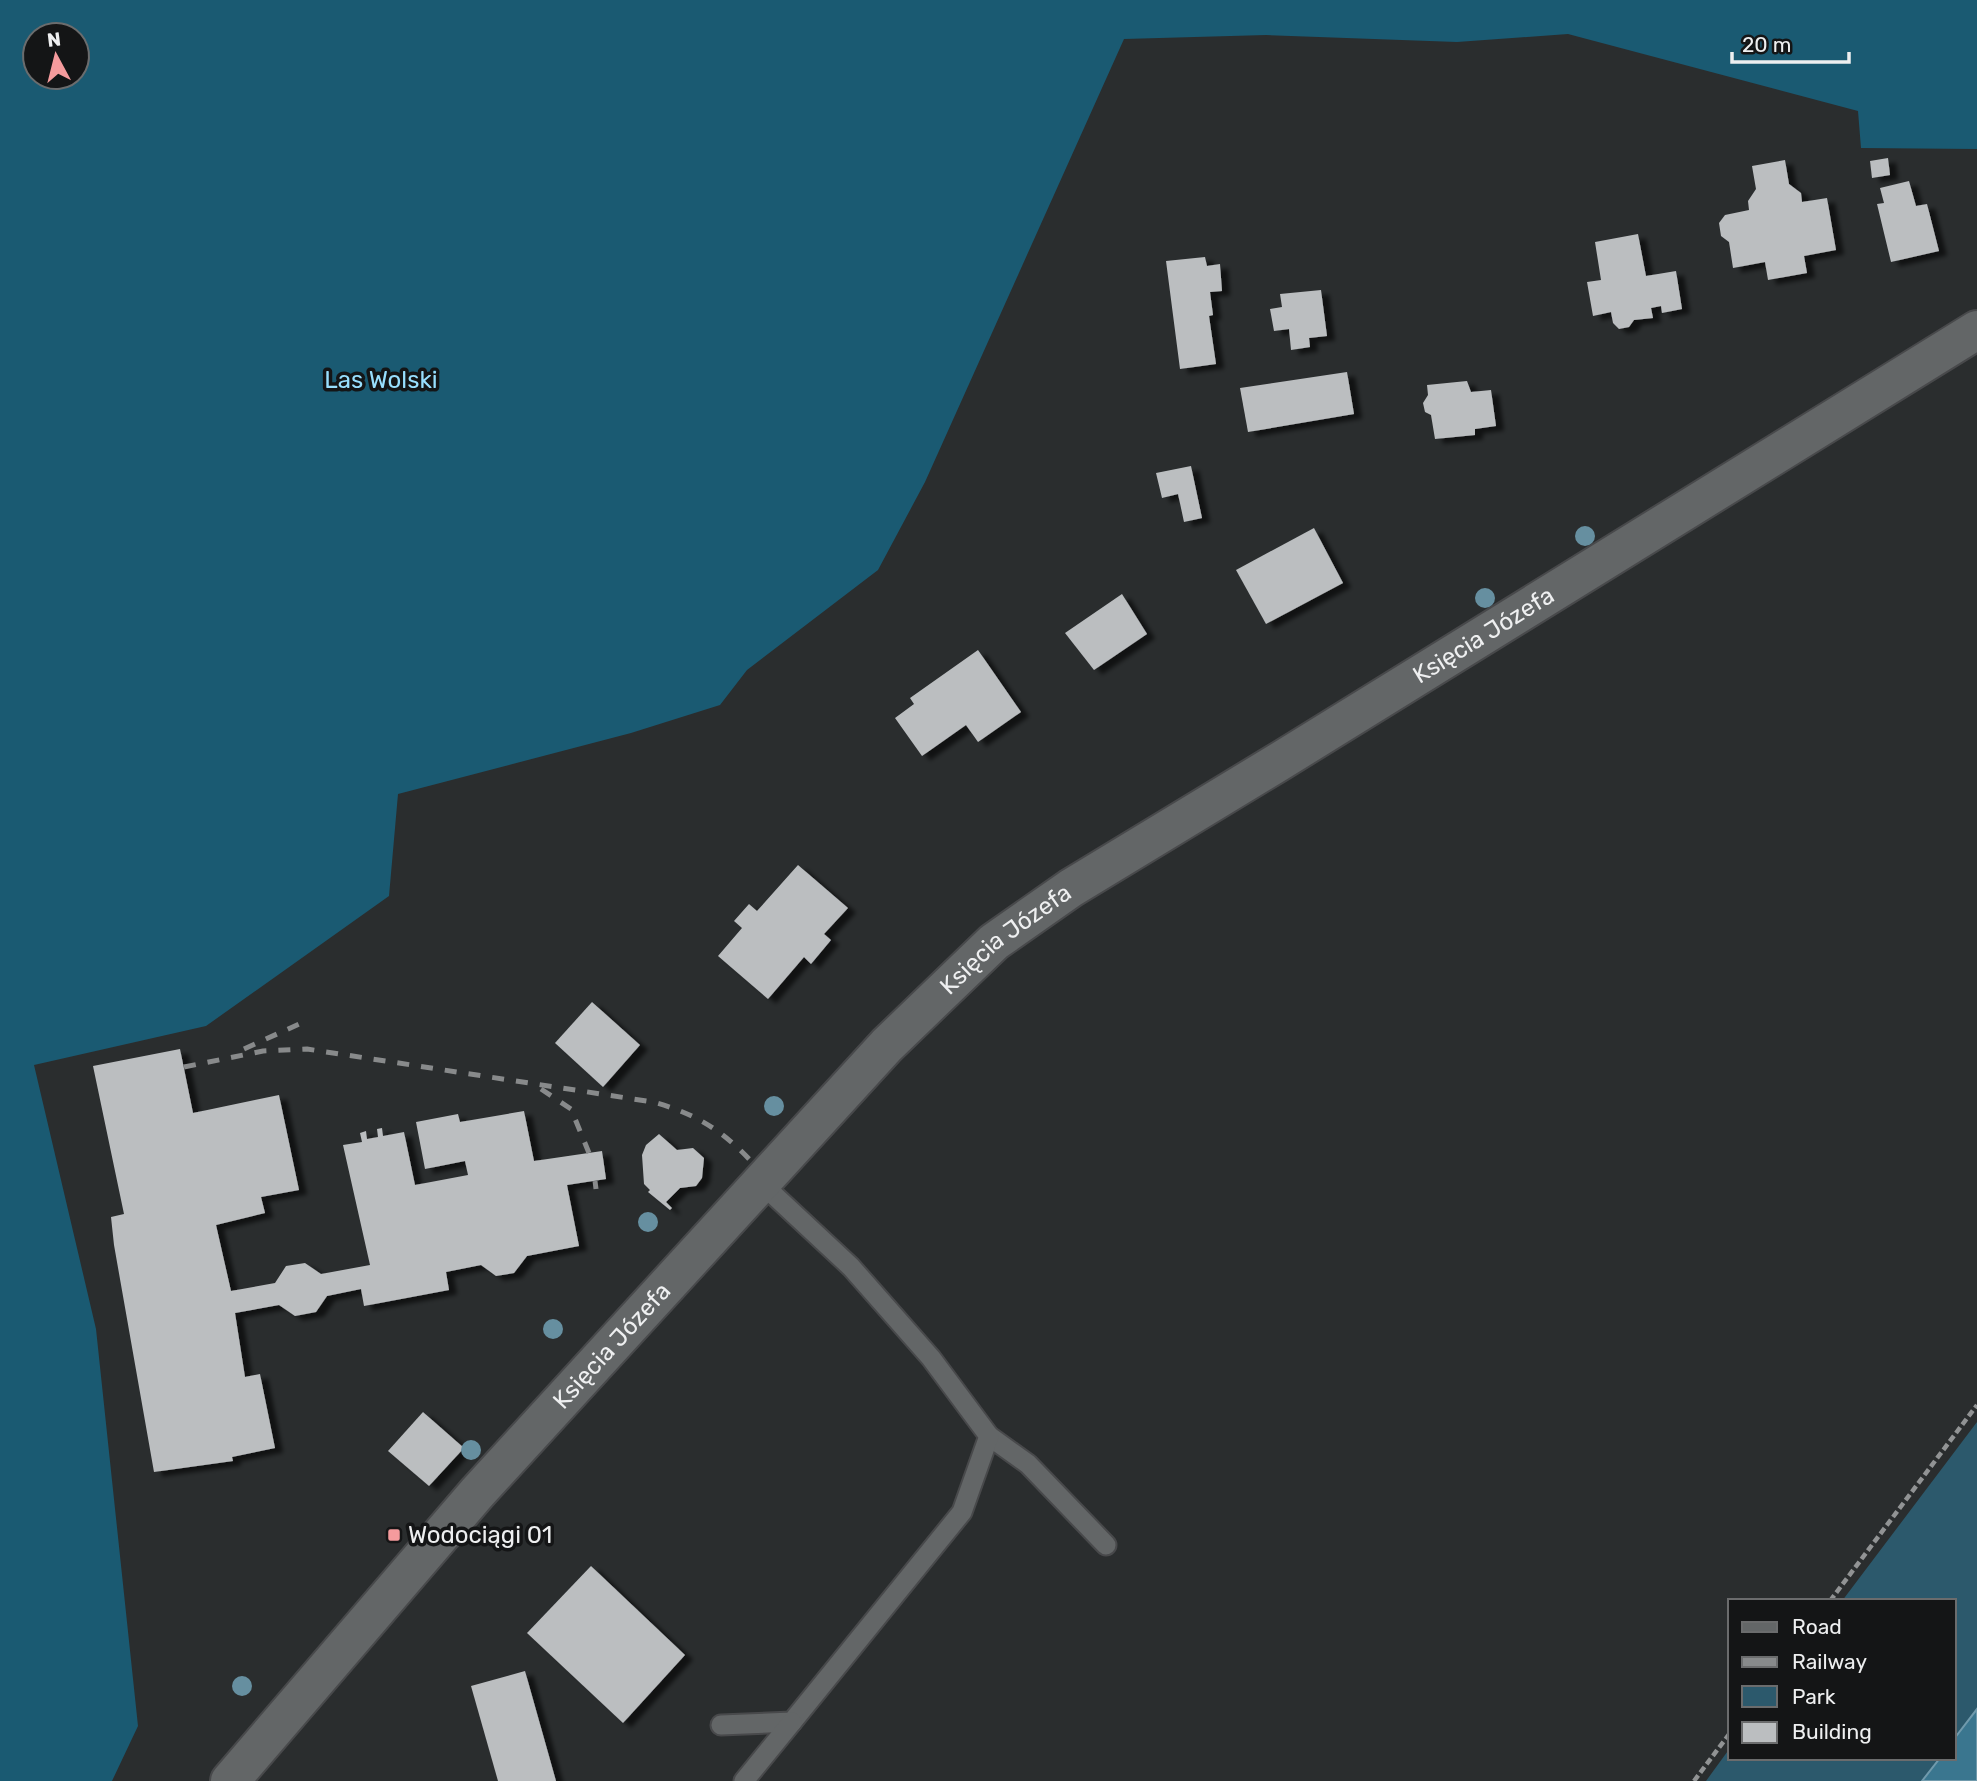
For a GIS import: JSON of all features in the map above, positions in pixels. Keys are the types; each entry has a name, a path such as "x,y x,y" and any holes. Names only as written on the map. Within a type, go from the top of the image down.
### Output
{"main road":[{"name":"Księcia Józefa","path":"230,1781 477,1493 887,1045 976,957 1010,929 1071,888 1278,763 1977,330"}],"lane":[{"path":"761,1183 851,1267 931,1359 989,1436 1028,1464 1106,1545"},
{"path":"744,1781 962,1512 989,1436"},
{"path":"721,1725 792,1723"}],"path":[{"path":"1832,1599 1977,1405"},
{"path":"1694,1781 1728,1736"}],"green space":[{"name":"Las Wolski","path":"0,0 1977,0 1977,149 1861,148 1858,111 1568,34 1457,42 1266,35 1124,39 925,482 878,570 747,670 720,705 631,733 398,794 389,896 206,1026 34,1065 96,1329 138,1726 112,1781 0,1781"},
{"path":"1977,1422 1977,1709 1956,1736 1956,1599 1844,1599"},
{"path":"1728,1751 1728,1760 1938,1760 1922,1781 1706,1781"}],"shaded area":[{"path":"1977,1709 1977,1781 1922,1781 1938,1760 1956,1760 1956,1736"}],"building":[{"path":"1888,158 1890,175 1872,178 1870,161"},
{"path":"1785,160 1789,184 1801,193 1802,202 1827,198 1836,250 1804,256 1807,273 1768,280 1765,262 1733,268 1729,242 1721,236 1719,223 1725,215 1749,210 1748,201 1756,189 1752,166"},
{"path":"1909,181 1916,206 1927,204 1939,251 1891,262 1877,204 1884,203 1880,188"},
{"path":"1638,234 1646,276 1676,271 1682,309 1662,313 1661,306 1651,308 1653,318 1634,320 1629,327 1619,329 1613,323 1611,312 1593,316 1587,282 1601,280 1595,242"},
{"path":"1205,257 1207,266 1220,264 1222,291 1210,292 1213,315 1209,316 1216,364 1180,369 1166,261"},
{"path":"1321,290 1327,336 1309,338 1310,347 1291,350 1289,329 1274,331 1270,309 1282,307 1280,294"},
{"path":"1347,372 1354,414 1248,432 1240,388"},
{"path":"1467,381 1471,392 1491,390 1496,426 1475,429 1475,435 1435,439 1431,415 1425,412 1423,403 1428,395 1427,385"},
{"path":"1191,466 1202,518 1184,522 1178,494 1162,498 1156,473"},
{"path":"1314,528 1343,583 1266,624 1236,570"},
{"path":"1122,594 1147,634 1094,670 1065,633"},
{"path":"978,650 1021,712 978,742 966,725 922,756 895,718 914,704 910,698"},
{"path":"798,865 848,908 824,934 831,940 811,964 804,957 768,999 718,956 742,928 734,921 749,904 757,911"},
{"path":"592,1002 640,1045 603,1087 555,1043"},
{"path":"180,1049 193,1113 279,1095 299,1190 261,1197 265,1213 216,1225 231,1291 275,1283 286,1266 305,1263 321,1274 370,1265 343,1145 362,1142 360,1133 366,1131 367,1139 378,1137 377,1129 382,1128 383,1136 404,1132 415,1185 468,1175 465,1161 425,1169 416,1122 458,1114 460,1122 524,1111 534,1161 602,1151 606,1179 567,1185 579,1246 527,1256 514,1273 496,1276 481,1265 446,1272 449,1290 364,1306 361,1289 327,1296 316,1312 295,1316 279,1305 235,1313 245,1377 260,1374 275,1448 232,1457 233,1461 154,1472 114,1245 111,1217 124,1214 93,1066"},
{"path":"659,1134 677,1150 693,1148 704,1158 702,1178 696,1186 680,1188 666,1202 672,1208 670,1210 648,1192 650,1190 644,1184 642,1155 646,1145"},
{"path":"423,1412 464,1448 429,1486 388,1451"},
{"path":"591,1566 685,1655 623,1723 527,1633"},
{"path":"525,1671 556,1781 498,1781 471,1686"}],"railway":[{"path":"244,1049 308,1020"},
{"path":"184,1067 263,1051 307,1049 653,1102 706,1124 729,1140 751,1161"},
{"path":"541,1089 571,1109 589,1153"},
{"path":"595,1181 596,1189"}],"place":[{"name":"Wodociągi 01","path":"394,1535"}]}
